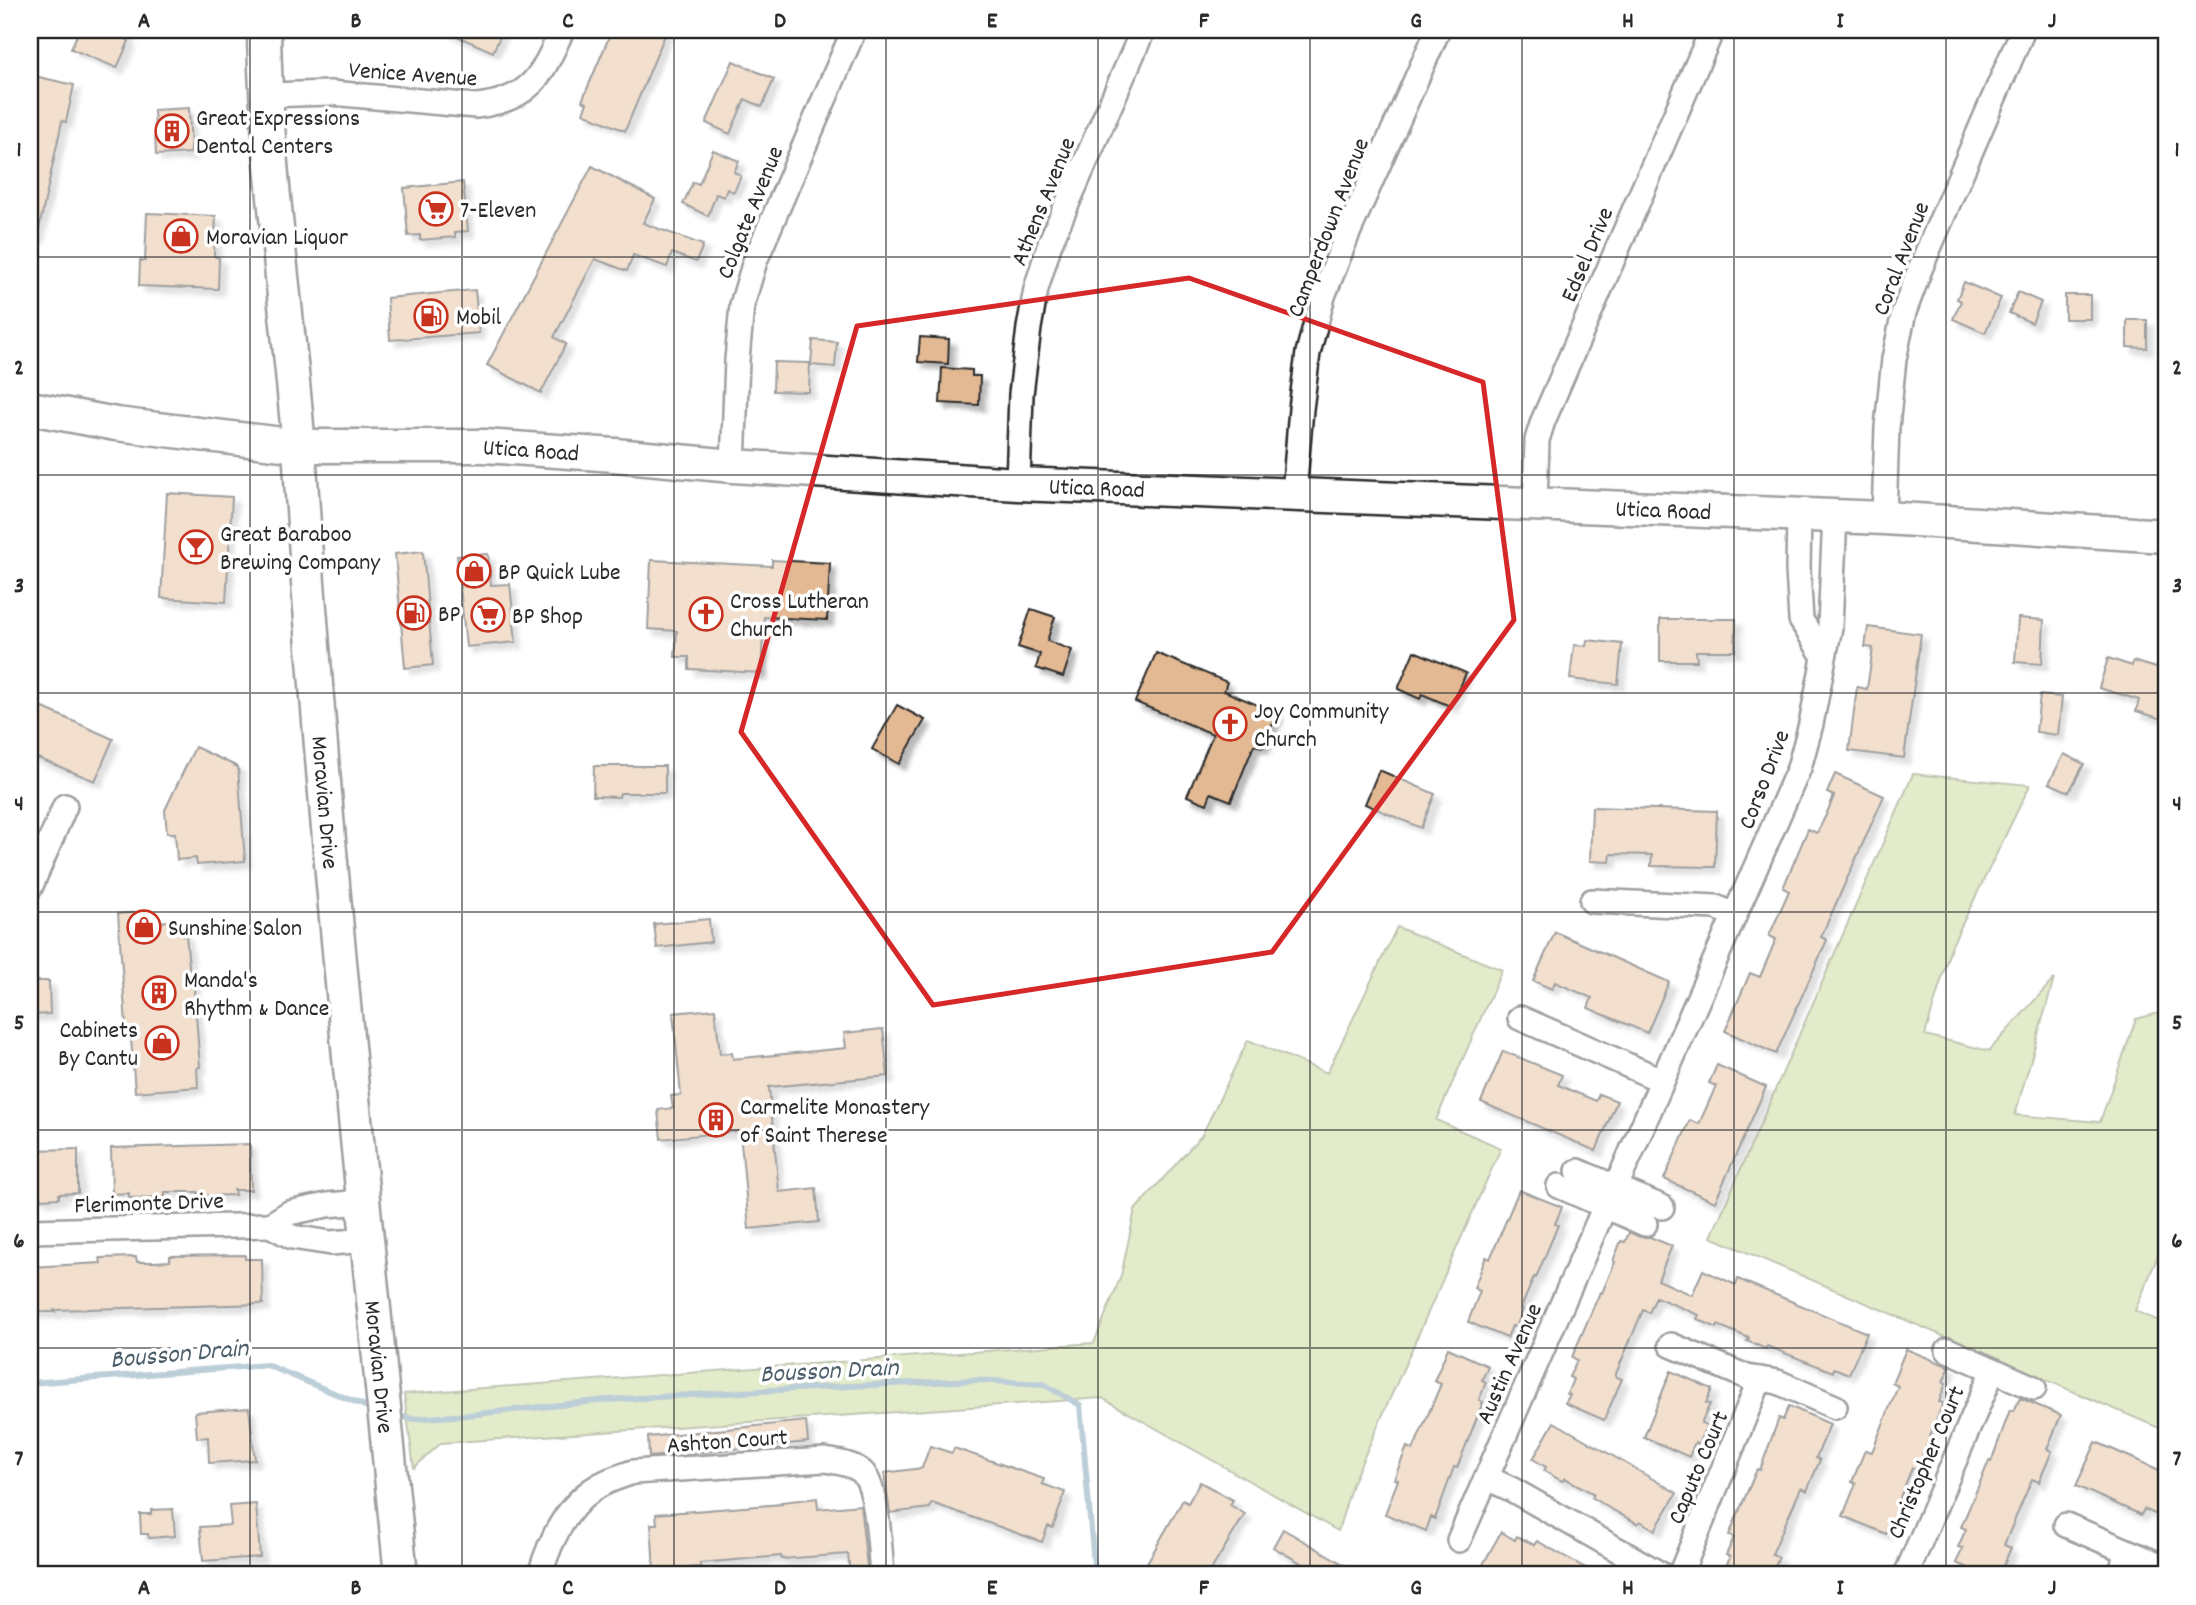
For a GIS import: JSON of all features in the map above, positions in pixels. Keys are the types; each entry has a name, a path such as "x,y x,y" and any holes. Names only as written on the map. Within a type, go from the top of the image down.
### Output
{"main road":[{"name":"Moravian Drive","path":"264,30 265,95 299,446 311,623 363,1202 401,1575"},
{"name":"Utica Road","path":"30,408 116,424 299,446 484,446 733,466 1018,484 1799,514 2166,536"}],"street":[{"name":"Venice Avenue","path":"265,95 317,93 476,106 499,103 520,95 537,78 549,60 562,30"},
{"name":"Colgate Avenue","path":"733,466 742,304 755,261 854,30"},
{"name":"Athens Avenue","path":"1018,484 1021,394 1036,289 1050,243 1143,30"},
{"name":"Camperdown Avenue","path":"1294,494 1308,353 1324,296 1348,233 1438,30"},
{"name":"Edsel Drive","path":"1535,505 1537,440 1543,421 1712,30"},
{"name":"Coral Avenue","path":"1884,518 1887,427 1893,372 1904,312 2023,30"},
{"path":"1799,514 1801,620 1824,656"},
{"name":"Corso Drive","path":"1611,1196 1800,768 1830,627 1835,516"},
{"path":"30,888 65,806"},
{"path":"1592,901 1716,907 1734,915"},
{"path":"1520,1018 1661,1080"},
{"path":"1578,1171 1645,1224"},
{"path":"1559,1185 1662,1207"},
{"name":"Austin Avenue","path":"1459,1540 1611,1196"},
{"name":"Flerimonte Drive","path":"270,1225 289,1213 327,1205 363,1202"},
{"name":"Flerimonte Drive","path":"30,1231 270,1225 292,1237 331,1243 367,1240"},
{"path":"1671,1345 1747,1377 1778,1382 1835,1407"},
{"path":"1948,1350 2034,1388"},
{"name":"Christopher Court","path":"1906,1575 1993,1370"},
{"name":"Caputo Court","path":"1680,1575 1760,1379"},
{"name":"Ashton Court","path":"540,1575 555,1535 570,1511 591,1490 610,1480 633,1472 825,1460 863,1473 876,1510 882,1575"},
{"path":"1487,1478 1662,1575"},
{"path":"2066,1525 2160,1565"},
{"path":"2121,1575 2126,1551"}],"highlighted area":[{"path":"1189,278 1483,382 1514,620 1272,952 933,1005 741,732 857,326"}],"green space":[{"path":"1913,774 2030,785 1951,947 1925,1035 1989,1051 2054,979 2015,1115 2100,1122 2136,1019 2166,1011 2166,1236 2135,1311 2166,1324 2166,1431 1711,1237"},
{"path":"1397,927 1502,970 1436,1120 1501,1148 1352,1484 1338,1531 1102,1398 441,1443 414,1468 404,1394 1094,1343 1121,1276 1135,1210 1202,1135 1248,1040 1327,1073"}],"building":[{"path":"79,30 130,30 126,39 129,41 117,68 71,49"},
{"path":"443,30 503,30 493,52"},
{"path":"612,30 667,30 625,131 583,113 587,103 582,101"},
{"path":"733,61 774,79 762,107 745,99 730,134 706,123"},
{"path":"30,75 74,85 66,122 62,121 37,238 30,237"},
{"name":"Great Expressions Dental Centers","path":"189,108 191,153 156,155 154,110"},
{"path":"713,150 739,161 734,172 741,176 734,192 727,189 724,197 716,194 708,216 683,204 693,182 699,184"},
{"path":"592,166 655,199 643,223 703,245 696,262 672,253 667,267 633,255 627,271 595,259 554,337 566,344 541,393 487,365"},
{"name":"7-Eleven","path":"463,182 468,231 455,232 455,237 420,240 420,235 408,236 404,188"},
{"name":"Moravian Liquor","path":"147,213 216,216 214,256 219,258 218,289 139,286 140,260 145,261"},
{"path":"1964,282 2001,298 1985,333 1953,319 1961,301 1957,299"},
{"path":"475,290 479,333 390,340 387,298"},
{"path":"2018,292 2041,302 2032,323 2009,313"},
{"path":"2065,295 2090,295 2090,319 2065,319"},
{"path":"2127,320 2147,320 2147,348 2127,347"},
{"path":"920,337 949,339 948,364 918,362"},
{"path":"813,340 837,342 835,367 811,365"},
{"path":"774,362 810,363 809,392 773,391"},
{"path":"942,368 972,370 972,376 980,376 979,405 940,403"},
{"name":"Great Baraboo Brewing Company","path":"167,493 232,497 226,602 161,598"},
{"path":"423,551 433,665 405,668 395,554"},
{"name":"BP Shop","path":"488,554 491,585 510,584 516,642 466,647 457,556"},
{"name":"Cross Lutheran Church","path":"651,560 772,566 772,560 830,563 827,620 764,617 761,673 689,669 689,657 675,657 677,631 648,629"},
{"path":"1031,609 1055,617 1047,641 1072,650 1063,677 1036,668 1040,654 1018,647"},
{"path":"2018,618 2044,620 2042,664 2015,662"},
{"path":"1660,619 1736,619 1735,651 1696,651 1697,661 1660,661"},
{"path":"1868,627 1921,634 1904,758 1849,751 1857,687 1867,689 1873,648 1865,647"},
{"path":"1587,640 1622,644 1618,684 1570,679 1574,645 1586,646"},
{"path":"1414,651 1466,673 1452,707 1422,694 1420,699 1398,689"},
{"name":"Joy Community Church","path":"1156,653 1227,682 1224,691 1277,713 1263,747 1254,745 1231,801 1211,793 1207,804 1187,796 1213,734 1135,702"},
{"path":"2108,658 2132,666 2133,661 2166,671 2166,720 2136,711 2139,700 2099,688"},
{"path":"2040,695 2062,697 2058,735 2036,732"},
{"path":"30,702 113,739 95,781 30,755"},
{"path":"897,705 925,720 899,764 872,749"},
{"path":"195,747 238,767 245,861 197,865 196,858 177,860 175,833 167,833 165,810"},
{"path":"2064,754 2084,764 2069,792 2049,783"},
{"path":"594,766 665,766 665,793 593,796"},
{"path":"1379,770 1435,794 1421,828 1365,804"},
{"path":"1835,774 1884,796 1821,937 1827,940 1776,1054 1725,1031 1750,973 1760,977 1776,939 1769,936 1789,891 1783,888 1808,829 1817,833 1826,815 1834,796 1827,793"},
{"path":"1592,807 1717,811 1715,867 1651,866 1652,855 1611,854 1610,862 1590,861"},
{"path":"139,912 140,918 154,917 155,923 168,921 168,927 183,926 190,976 193,976 200,1067 197,1068 198,1087 135,1092 131,1038 127,1039 118,914"},
{"path":"709,919 711,942 657,948 654,924"},
{"path":"1555,932 1669,982 1647,1033 1588,1008 1592,998 1555,982 1552,989 1533,981"},
{"path":"30,981 49,981 50,1014 30,1015"},
{"name":"Carmelite Monastery of Saint Therese","path":"715,1009 720,1054 732,1053 733,1059 846,1048 844,1033 883,1029 888,1076 769,1087 779,1192 816,1188 819,1222 749,1229 740,1131 661,1139 658,1110 673,1108 671,1096 681,1095 673,1013"},
{"path":"1503,1051 1562,1075 1558,1085 1596,1101 1599,1094 1617,1101 1596,1151 1481,1102"},
{"path":"1717,1065 1766,1087 1715,1202 1664,1179 1690,1120 1699,1124 1716,1086 1709,1083"},
{"path":"250,1144 251,1190 234,1190 235,1195 198,1196 198,1192 165,1192 165,1197 129,1198 129,1193 112,1194 111,1148"},
{"path":"78,1149 78,1193 59,1194 59,1198 41,1199 40,1195 30,1196 30,1150"},
{"path":"1519,1190 1562,1207 1555,1224 1558,1225 1521,1308 1523,1309 1516,1327 1512,1326 1507,1338 1468,1322 1480,1291 1474,1288 1486,1257 1490,1259"},
{"path":"1629,1232 1672,1246 1658,1280 1692,1295 1703,1270 1736,1285 1738,1279 1867,1333 1849,1374 1834,1368 1833,1372 1767,1346 1766,1349 1747,1341 1749,1338 1718,1325 1717,1328 1697,1319 1699,1315 1656,1297 1649,1313 1643,1310 1615,1376 1622,1379 1604,1420 1565,1403 1570,1395 1567,1394 1573,1379 1569,1377 1577,1360 1572,1357 1600,1292 1602,1293 1621,1241 1625,1242"},
{"path":"245,1255 245,1259 262,1259 263,1304 30,1312 30,1267 101,1263 100,1258 136,1257 137,1262 154,1262 170,1261 170,1256"},
{"path":"1448,1348 1488,1366 1482,1380 1486,1382 1479,1400 1483,1402 1457,1468 1454,1467 1435,1519 1431,1517 1426,1531 1385,1514 1398,1480 1394,1479 1407,1447 1413,1450 1441,1384 1434,1381"},
{"path":"1906,1349 1950,1367 1943,1382 1946,1383 1939,1402 1943,1403 1917,1470 1912,1468 1899,1500 1903,1502 1896,1519 1893,1518 1886,1534 1843,1516 1856,1483 1852,1482 1865,1450 1872,1452 1898,1386 1892,1383"},
{"path":"1671,1371 1712,1389 1706,1403 1710,1404 1701,1423 1707,1425 1698,1444 1695,1442 1689,1457 1644,1437"},
{"path":"2020,1398 2061,1415 2047,1449 2052,1451 2039,1482 2032,1479 2004,1545 2011,1548 1999,1575 1985,1575 1956,1563 1963,1548 1958,1547 1966,1529 1961,1527 1989,1461 1991,1462 2010,1410 2014,1411"},
{"path":"1789,1406 1830,1424 1816,1458 1820,1460 1807,1491 1801,1488 1772,1554 1779,1557 1770,1575 1733,1575 1724,1571 1730,1557 1726,1555 1734,1537 1729,1535 1757,1469 1760,1470 1779,1418 1783,1420"},
{"path":"249,1408 255,1460 209,1463 208,1437 197,1438 195,1412"},
{"path":"806,1421 808,1442 649,1457 648,1437"},
{"path":"1554,1422 1677,1493 1655,1530 1609,1508 1592,1498 1594,1494 1565,1478 1562,1481 1544,1471 1546,1467 1533,1459"},
{"path":"2096,1442 2166,1473 2166,1519 2144,1509 2141,1515 2076,1486"},
{"path":"930,1446 952,1453 954,1448 1044,1479 1042,1484 1065,1492 1053,1528 1048,1526 1042,1542 932,1503 930,1508 890,1513 884,1473 922,1468"},
{"path":"1200,1482 1233,1500 1230,1505 1245,1514 1208,1575 1140,1575 1183,1500 1188,1503"},
{"path":"817,1498 818,1509 860,1505 868,1575 850,1575 848,1554 782,1559 781,1556 654,1570 651,1524 657,1524 656,1514 782,1504 781,1502"},
{"path":"256,1504 260,1557 203,1561 200,1527 231,1525 229,1506"},
{"path":"173,1509 175,1536 149,1538 148,1534 141,1534 140,1514 151,1514 151,1510"},
{"path":"1283,1529 1362,1575 1322,1575 1273,1547"},
{"path":"1501,1532 1515,1540 1517,1536 1534,1545 1537,1541 1598,1575 1477,1575"}],"waterway":[{"name":"Bousson Drain","path":"30,1383 267,1365 365,1406"},
{"name":"Bousson Drain","path":"405,1417 412,1419 468,1415 606,1400 829,1387 976,1380 1043,1384 1080,1405 1095,1575"}],"place":[{"name":"Great Expressions Dental Centers","path":"172,131"},
{"name":"7-Eleven","path":"436,209"},
{"name":"Moravian Liquor","path":"181,236"},
{"name":"Mobil","path":"431,316"},
{"name":"Great Baraboo Brewing Company","path":"196,547"},
{"name":"BP Quick Lube","path":"474,571"},
{"name":"BP","path":"414,613"},
{"name":"Cross Lutheran Church","path":"706,614"},
{"name":"BP Shop","path":"488,615"},
{"name":"Joy Community Church","path":"1230,724"},
{"name":"Sunshine Salon","path":"144,927"},
{"name":"Manda's Rhythm & Dance","path":"159,993"},
{"name":"Cabinets By Cantu","path":"162,1043"},
{"name":"Carmelite Monastery of Saint Therese","path":"716,1120"}]}
